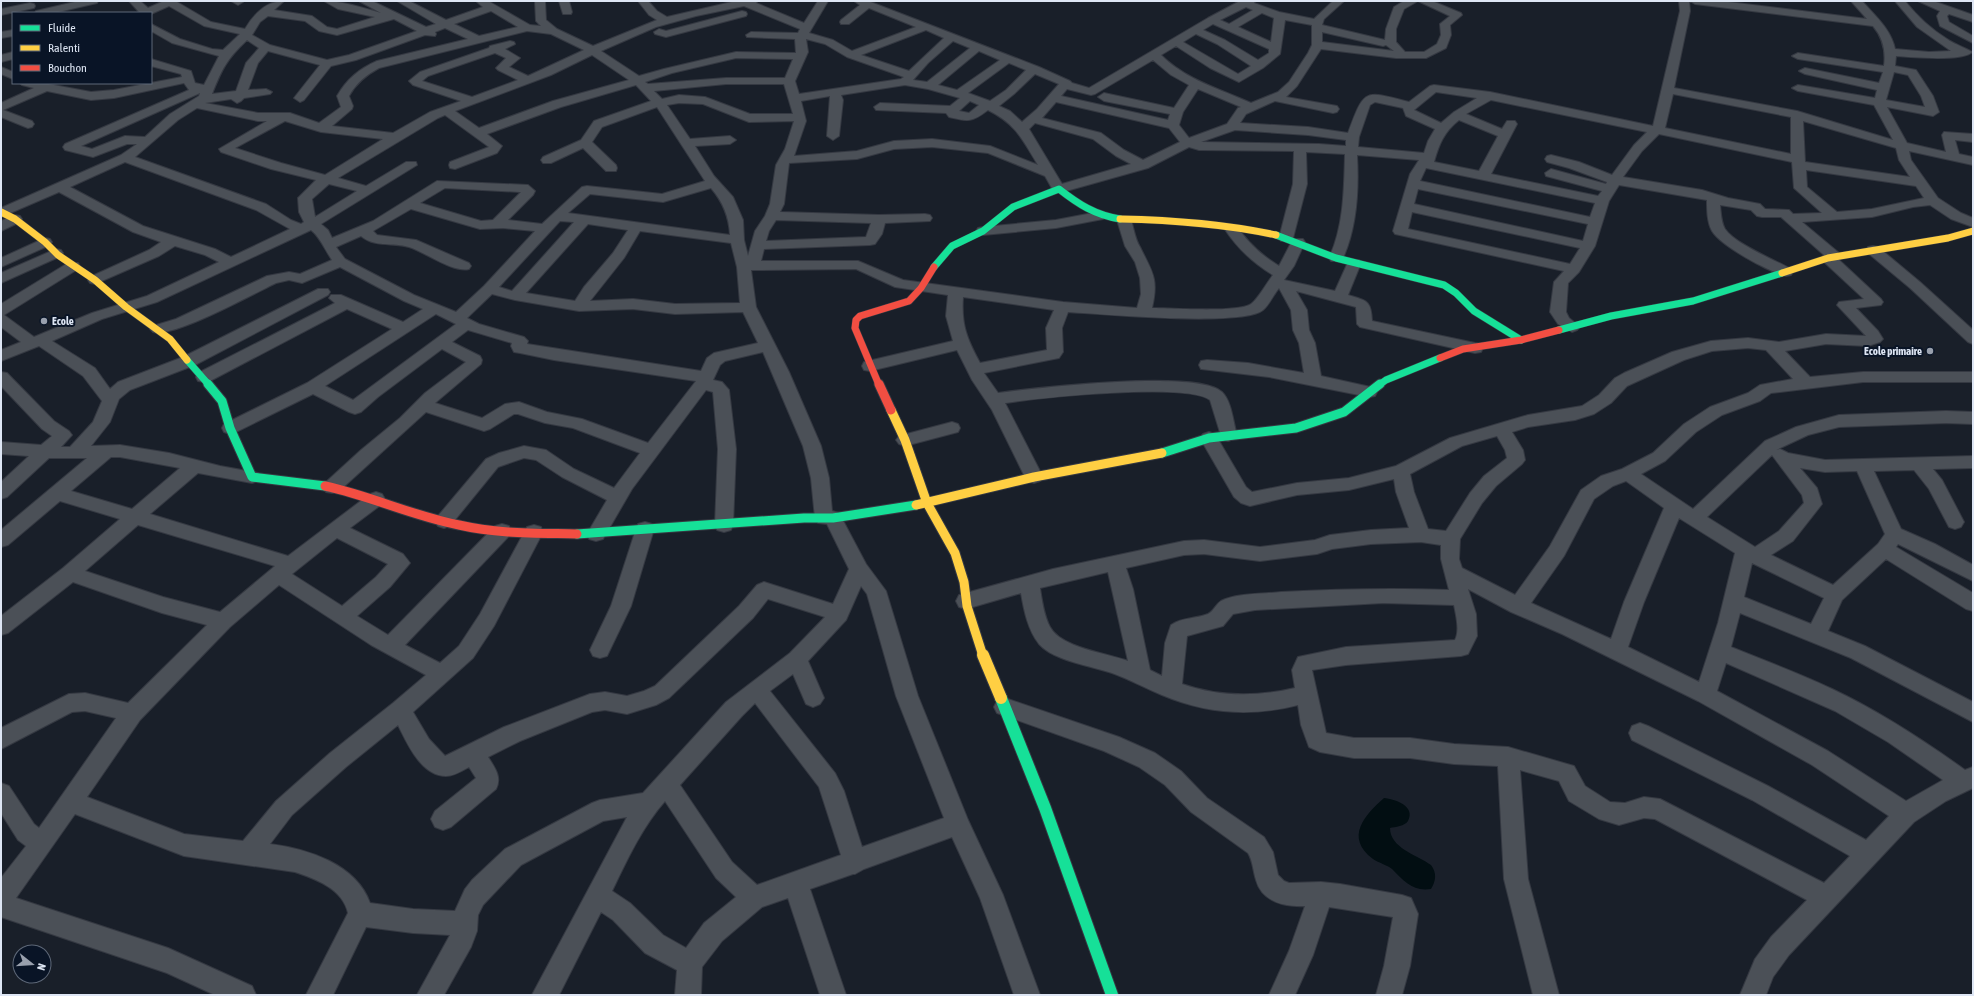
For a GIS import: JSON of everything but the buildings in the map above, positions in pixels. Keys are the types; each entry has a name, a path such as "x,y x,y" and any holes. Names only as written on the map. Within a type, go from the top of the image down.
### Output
{"street":[{"path":"134,1 145,12"},
{"path":"1,212 61,188 124,158 148,141 201,95 226,54 247,34 256,20 279,1"},
{"path":"329,1 342,7 390,16"},
{"path":"364,1 390,16 457,46"},
{"path":"402,1 444,24 479,40"},
{"path":"540,1 541,21 553,32"},
{"path":"564,1 567,12"},
{"path":"643,1 658,23"},
{"path":"824,1 804,31 800,42 803,50 799,56 790,81 800,117 792,146 781,168 777,204 772,216 762,231 759,245 749,266 748,307 768,346 812,446 828,518 859,569 876,591 907,696 958,824 991,895 1027,995"},
{"path":"1232,126 1241,112 1282,94 1296,79 1311,58 1317,45 1316,25 1324,12 1339,1"},
{"path":"1391,44 1391,29 1399,7 1413,1"},
{"path":"1317,45 1396,55 1427,55 1442,47 1446,35 1445,24 1457,15 1423,1"},
{"path":"1572,327 1561,317 1558,304 1562,282 1574,269 1588,246 1602,201 1638,148 1660,126 1685,11 1685,1 1791,13 1826,12 1876,23"},
{"path":"1854,1 1886,35 1891,52 1881,107 1896,132 1905,160 1933,201 1956,216 1973,223"},
{"path":"1900,1 1915,21 1934,35 1968,52"},
{"path":"1923,1 1973,19"},
{"path":"1,12 33,7 88,2 91,12"},
{"path":"148,12 171,2 208,24 247,34 266,47 327,63 352,58 444,24 486,4 527,28 553,32 589,44 641,84 664,108 686,143 731,207 736,220 737,240 749,266"},
{"path":"1088,92 1212,20 1247,2 1260,10 1280,16 1391,44 1405,54"},
{"path":"306,226 305,198 326,180 416,124 446,110 474,101 527,80 589,44 658,23 750,3 804,31 829,42 851,55 929,86 964,95 990,105 1006,114 1022,128 1059,189 1088,211 1098,216 1124,220 1162,220 1231,228 1292,240 1336,258 1454,289 1462,301 1476,312 1522,340"},
{"path":"845,22 863,3 952,38 974,51"},
{"path":"1946,9 1942,16 1944,24 1973,40"},
{"path":"1229,28 1260,10"},
{"path":"265,12 308,18 323,29 337,32 390,16"},
{"path":"1826,12 1833,28"},
{"path":"1791,13 1792,21 1796,23 1886,35"},
{"path":"1175,41 1238,78 1244,76 1274,54 1276,48 1277,26 1280,16"},
{"path":"1,20 12,18"},
{"path":"1212,20 1276,48"},
{"path":"851,55 925,27"},
{"path":"321,128 346,109 347,106 343,96 357,75 365,70 381,63 527,28"},
{"path":"1195,30 1221,42 1258,66"},
{"path":"154,31 188,45 226,54"},
{"path":"751,35 804,31"},
{"path":"474,101 417,83 415,81 424,74 494,48 553,32"},
{"path":"1,35 12,33"},
{"path":"795,98 835,93 890,83 908,78 952,38"},
{"path":"239,97 249,69 255,58 266,47"},
{"path":"494,48 514,58 502,68 527,80"},
{"path":"940,48 974,51 1008,59 1066,83 1065,85 1116,100 1177,112"},
{"path":"929,86 974,51"},
{"path":"1891,52 1937,56 1968,52"},
{"path":"1154,54 1168,69 1195,85 1251,107"},
{"path":"1,58 12,56"},
{"path":"641,84 668,71 731,56 799,56"},
{"path":"1798,56 1912,72 1927,96 1933,110 1930,112 1812,100 1812,91 1798,88"},
{"path":"953,110 964,95 1008,59"},
{"path":"152,62 188,73 188,79 193,88 201,95 258,117 301,119 321,128 396,137"},
{"path":"300,98 327,63"},
{"path":"953,110 953,114 971,117 1010,92 1028,73 1035,69"},
{"path":"1,70 12,76"},
{"path":"1805,71 1884,88"},
{"path":"1,83 12,78"},
{"path":"152,78 166,83"},
{"path":"1,106 33,85 91,96 114,94 188,79"},
{"path":"476,133 519,119 557,104 641,84 726,81 790,81"},
{"path":"877,121 880,107 890,83"},
{"path":"59,90 75,84"},
{"path":"1022,128 1054,98 1065,85"},
{"path":"1173,125 1177,112 1195,85"},
{"path":"1443,128 1409,112 1408,109 1434,88 1490,96 1657,130 1799,162 1922,183"},
{"path":"1668,90 1797,115 1811,113 1901,146 1973,161"},
{"path":"148,141 124,140 93,153 69,147 201,95 239,97 266,92"},
{"path":"833,136 837,100 835,93"},
{"path":"1490,96 1474,103 1458,115 1443,128 1433,142 1426,160 1416,174 1408,207 1400,229 1402,232 1574,269"},
{"path":"1054,98 1173,125 1187,143 1199,146 1300,148 1352,151 1426,160 1483,176 1602,201"},
{"path":"1275,98 1333,109"},
{"path":"1336,258 1341,247 1345,231 1352,180 1353,137 1367,101 1382,98 1411,106"},
{"path":"547,160 585,143 598,124 658,103 678,99 692,99 717,106 749,118 800,117"},
{"path":"880,107 953,110"},
{"path":"446,110 496,146 496,148 455,165"},
{"path":"1,113 28,124"},
{"path":"1458,115 1507,129 1495,156 1483,176"},
{"path":"1797,115 1796,136 1801,188 1834,216"},
{"path":"283,117 225,149 326,180 368,190"},
{"path":"1033,118 1097,136 1120,153 1143,165"},
{"path":"1112,995 1054,829 1028,760 983,656 966,601 964,582 955,553 928,503 905,440 870,366 855,328 856,320 860,316 909,300 921,288 943,255 952,246 983,231 1013,207 1025,201 1059,189 1143,165 1170,154 1187,143 1232,126 1314,132 1353,137"},
{"path":"1954,158 1948,135 1973,138"},
{"path":"686,143 730,140"},
{"path":"585,143 610,168"},
{"path":"784,160 857,155 894,144 926,143 990,150 1048,173"},
{"path":"749,266 858,265 900,284 1063,307 1143,313 1225,313 1246,311 1257,307 1280,280 1292,240 1300,184 1300,148"},
{"path":"124,158 261,207 286,223 306,226 322,233 328,245 340,262 409,298 435,308 461,321 519,340 519,347 524,349 705,380 716,386 721,390 727,449 724,525"},
{"path":"1551,159 1574,165 1613,184"},
{"path":"1,356 97,316 152,299 306,226 411,165"},
{"path":"1209,438 1240,492 1248,499 1297,489 1349,484 1401,471 1414,466 1449,445 1528,421 1575,414 1588,410 1605,399 1621,382 1630,377 1678,356 1701,349 1721,344 1748,343 1772,347 1826,339 1875,340 1873,334 1844,304 1876,302 1792,218 1784,213 1762,212 1754,208 1702,194 1613,184 1551,174"},
{"path":"328,245 364,231 399,212 408,204 434,188 448,183 481,187 519,188 528,191 526,195 497,224"},
{"path":"313,387 355,408 372,393 442,343 508,267 557,216 587,190 660,198 714,183"},
{"path":"1414,184 1596,222"},
{"path":"61,188 138,228 173,241 210,252 231,262"},
{"path":"1713,197 1716,224 1721,234 1736,245 1786,272"},
{"path":"1792,218 1872,213 1913,203 1933,201"},
{"path":"408,204 480,225 497,224 546,228"},
{"path":"1408,207 1588,246"},
{"path":"1,212 15,219 73,266 95,280 126,307 170,339 222,401 230,428 252,477"},
{"path":"557,216 737,240"},
{"path":"772,216 878,219 925,218"},
{"path":"983,231 1056,224 1098,216"},
{"path":"1,227 15,219"},
{"path":"759,245 870,241 875,234 878,219"},
{"path":"515,296 585,220"},
{"path":"1124,220 1132,246 1142,262 1147,278 1148,294 1143,313"},
{"path":"579,306 589,290 611,266 636,226"},
{"path":"1231,228 1239,242 1280,280 1299,310 1300,326 1307,343 1313,379"},
{"path":"364,231 372,238 411,243 464,266"},
{"path":"1,448 46,452 107,451 145,454 194,466 252,477 354,491 444,521 478,529 596,534 645,529 724,525 804,518 828,518 928,503 1034,477 1162,453 1209,438 1271,432 1318,422 1344,412 1386,380 1463,349 1522,340 1605,317 1713,295 1831,257 1948,238 1973,231"},
{"path":"95,280 154,253 173,241"},
{"path":"1,263 51,248"},
{"path":"1,279 51,248"},
{"path":"1873,250 1916,285 1973,339"},
{"path":"302,279 340,262"},
{"path":"1340,297 1354,263"},
{"path":"1,311 73,266"},
{"path":"158,329 204,312 272,280 289,276 302,279 346,304 405,328"},
{"path":"1280,280 1362,304 1364,307 1365,324 1475,348"},
{"path":"489,289 515,296 579,306 633,304 675,309 748,307"},
{"path":"956,291 954,316 962,344 976,370 994,398 1034,477"},
{"path":"75,452 102,424 109,399 115,392 124,386 189,361 323,292"},
{"path":"204,378 346,304"},
{"path":"976,370 992,365 1053,354 1055,352 1054,328 1063,307"},
{"path":"230,428 313,387 435,308"},
{"path":"1,319 36,341 80,365 89,372 109,399"},
{"path":"332,487 367,454 406,422 422,405 474,362 461,352 442,343"},
{"path":"870,366 962,344"},
{"path":"596,534 618,498 651,451 705,380 713,362 717,358 768,346"},
{"path":"1772,347 1806,382"},
{"path":"1206,365 1254,368 1313,379 1369,392"},
{"path":"1,377 36,411 48,425 62,433 62,437 1,492"},
{"path":"1518,606 1557,551 1587,495 1607,481 1628,473 1659,457 1690,428 1716,411 1754,397 1772,387 1806,382 1863,377 1966,377 1973,391"},
{"path":"994,398 1076,388 1176,387 1203,390 1212,392 1218,399 1228,435"},
{"path":"422,405 484,425 511,408 519,408 545,417 576,423 651,451"},
{"path":"1694,518 1802,431 1839,421 1946,417 1973,418"},
{"path":"905,440 952,428"},
{"path":"1502,429 1514,450 1516,460 1490,481 1476,498 1451,539 1450,559 1462,598 1467,630 1466,641 1461,648 1346,656 1305,663 1302,670 1312,725 1317,740 1320,742 1354,748 1410,748 1454,754 1508,757 1566,773 1570,776 1574,789 1578,794 1608,812 1624,814 1642,806 1660,810 1826,897"},
{"path":"1,540 56,492 107,451"},
{"path":"1776,451 1825,466 1973,462"},
{"path":"1705,695 1750,552 1786,536 1814,504 1811,493 1776,451"},
{"path":"444,521 492,463 505,457 524,452 540,454 568,473 618,498"},
{"path":"1919,464 1936,486 1955,522"},
{"path":"1,628 70,573 194,466"},
{"path":"1863,466 1885,511 1889,542 1973,603"},
{"path":"1401,471 1405,492 1421,535"},
{"path":"1628,473 1674,506 1750,552 1835,595"},
{"path":"56,492 284,570 312,594 343,617 390,646 441,673"},
{"path":"1,898 42,844 132,713 223,621 284,570 376,499"},
{"path":"1616,652 1634,602 1663,536 1674,506"},
{"path":"600,650 608,638 626,592 645,529"},
{"path":"336,530 396,559 400,563 383,582 343,617"},
{"path":"390,646 502,531"},
{"path":"249,852 284,808 338,760 401,710 466,652 487,620 534,532"},
{"path":"966,601 1115,563 1194,547 1226,549 1260,554 1317,547 1344,539 1421,535 1451,539"},
{"path":"1889,542 1933,552 1973,574"},
{"path":"1816,635 1835,595 1889,542"},
{"path":"1115,563 1124,589 1141,675"},
{"path":"546,995 627,838 649,803 734,709 757,689 797,659 838,614 859,569"},
{"path":"1453,572 1518,606 1705,695 1820,758 1906,814"},
{"path":"70,573 162,605 223,621"},
{"path":"1029,584 1039,624 1044,635 1052,643 1141,675 1171,689 1210,701 1259,704 1307,694"},
{"path":"401,710 423,748 438,764 444,766 454,764 512,734 556,718 590,703 605,701 627,705 643,701 662,692 722,633 746,612 764,590 838,614"},
{"path":"1171,689 1175,643 1178,632 1184,627 1216,620 1227,607 1255,602 1361,595 1462,598"},
{"path":"1735,602 1858,652 1973,713"},
{"path":"1720,651 1823,694 1855,711 1968,779"},
{"path":"797,659 813,698"},
{"path":"757,689 827,780 833,791 855,863"},
{"path":"1,739 69,703 85,702 132,713"},
{"path":"1005,707 1111,744 1147,760 1173,778 1199,804 1256,845 1261,852 1268,881 1275,889 1288,895 1321,894 1400,906 1405,910 1406,914 1397,966 1389,995"},
{"path":"1640,733 1760,793 1869,854"},
{"path":"443,819 488,782 474,755"},
{"path":"1508,757 1516,879 1546,995"},
{"path":"1753,995 1764,968 1780,946 1906,814 1938,794 1968,779"},
{"path":"666,783 724,870 754,898"},
{"path":"1,793 26,832 42,844"},
{"path":"70,802 149,830 178,843 221,851 249,852 293,858 318,868 350,888 358,902 360,914 319,995"},
{"path":"430,995 462,938 466,924 466,914 474,897 513,857 600,811 649,803"},
{"path":"688,995 690,963 713,932 754,898 855,863 958,824"},
{"path":"796,884 804,913 833,995"},
{"path":"1282,995 1300,956 1321,894"},
{"path":"597,897 620,908 653,943 664,951 690,963"},
{"path":"1,905 168,961 216,981 243,995"},
{"path":"360,914 413,921 466,924"}],"shaded area":[{"path":"1384,798 1394,800 1407,807 1410,816 1407,823 1390,828 1391,835 1399,846 1431,865 1435,877 1431,889 1419,889 1409,885 1392,869 1373,859 1364,851 1360,843 1360,827 1370,812"}],"traffic: fast":[{"path":"934,267 952,246 983,231 1013,207 1059,189 1087,209 1101,215 1120,219"},
{"path":"1276,235 1336,258 1444,285 1456,293 1474,311 1521,340"},
{"path":"1559,330 1611,316 1693,301 1782,273"},
{"path":"1162,453 1209,438 1296,428 1344,412 1386,380 1440,358"},
{"path":"187,360 222,401 230,428 252,477 325,486"},
{"path":"577,534 596,534 804,518 833,518 916,505"},
{"path":"1001,698 1045,808 1112,995"}],"traffic: slow":[{"path":"1,212 15,219 45,242 58,255 95,280 126,307 170,339 187,360"},
{"path":"1120,219 1162,220 1258,231 1276,235"},
{"path":"1782,273 1828,258 1948,238 1973,231"},
{"path":"891,410 905,440 927,503 955,553 964,582 967,606 983,656 1001,698"},
{"path":"916,505 1034,477 1162,453"}],"traffic: jam":[{"path":"891,410 870,366 855,328 856,320 860,316 909,301 921,288 934,267"},
{"path":"1440,358 1463,349 1521,340 1559,330"},
{"path":"325,486 363,495 439,520 477,529 514,533 577,534"}],"place":[{"name":"Ecole","path":"44,321"},
{"name":"Ecole primaire","path":"1930,351"}]}
